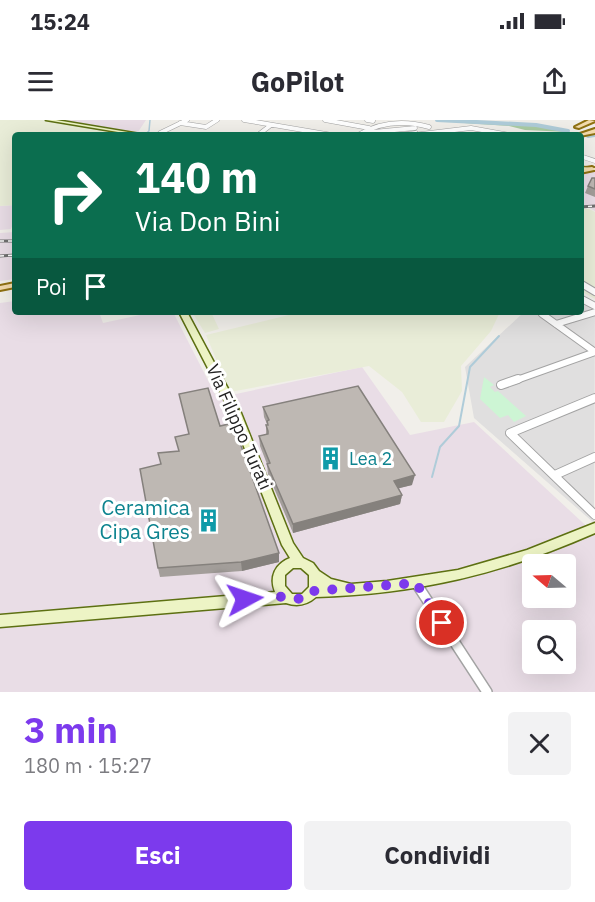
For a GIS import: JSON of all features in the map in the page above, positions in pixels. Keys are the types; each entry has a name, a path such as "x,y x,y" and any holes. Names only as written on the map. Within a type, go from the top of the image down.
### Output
{"main road":[{"path":"48,120 125,132"},
{"path":"574,132 580,120"},
{"path":"576,127 593,120"},
{"name":"Via Filippo Turati","path":"185,315 236,413 288,545 300,563"},
{"path":"314,591 350,590 449,578 506,564 552,548 595,528"},
{"name":"Via Filippo Turati","path":"286,566 288,545"},
{"path":"264,597 277,583 279,573 286,566 300,563 310,567 316,575 328,583 350,590"},
{"path":"0,621 264,597 305,598 317,586 316,575"},
{"path":"277,583 286,597"}],"street":[{"path":"162,132 187,120"},
{"path":"244,120 313,132 318,127"},
{"path":"260,123 266,120"},
{"path":"368,120 373,121"},
{"path":"362,132 384,122 398,120 420,122 434,132"},
{"path":"180,123 206,128 215,121"},
{"path":"326,121 369,128"},
{"path":"261,132 271,124"},
{"path":"378,132 429,127"},
{"path":"415,128 413,129 420,132"},
{"path":"443,132 476,128 495,132"},
{"path":"556,324 595,312"},
{"path":"543,315 595,352"},
{"path":"501,385 595,352"},
{"path":"595,398 510,433 595,514"},
{"path":"555,475 595,457"},
{"path":"416,583 487,692"}],"shaded area":[{"path":"60,120 146,120 138,132"},
{"path":"595,170 595,211 584,206 584,172"},
{"path":"12,205 11,229 0,230 0,206"},
{"path":"12,232 12,279 0,281 0,233"},
{"path":"584,298 595,304 594,523 474,418 465,367 521,315 584,315"},
{"path":"12,301 12,315 100,315 103,323 140,315 175,315 217,398 362,367 410,435 474,422 595,534 595,692 0,692 0,303"}],"green space":[{"path":"0,120 42,120 112,132 12,132 12,205 0,206"},
{"path":"482,121 552,127 568,132 464,123"},
{"path":"584,209 595,212 595,299 584,293"},
{"path":"194,315 212,315 219,329 205,333"},
{"path":"289,315 499,315 491,331 461,366 462,391 444,422 421,422 402,392 369,366 230,392 206,335"},
{"path":"484,377 494,385 490,387 495,392 498,391 526,416 514,422 508,415 500,418 480,399"}],"building":[{"path":"592,178 595,178 595,189 588,186"},
{"name":"Lea 2","path":"358,386 415,475 394,481 402,495 293,524 267,464 270,463 259,436 268,434 266,425 269,420 263,407"},
{"name":"Ceramica Cipa Gres","path":"208,388 220,426 233,423 279,553 241,562 158,568 140,469 161,464 158,453 179,451 175,437 189,434 179,394"}],"waterway":[{"path":"148,132 150,120"},
{"path":"437,120 536,125 568,131"},
{"path":"588,136 595,135"},
{"path":"432,477 440,447 459,426 470,367 499,336"}],"railway":[{"path":"584,207 595,206"},
{"path":"0,241 12,241"},
{"path":"0,256 12,255"}],"place":[{"name":"Lea 2","path":"331,459"},
{"name":"Ceramica Cipa Gres","path":"208,520"}],"route":[{"path":"245,599 275,596 298,599 305,598 314,591 416,583 442,623"}]}
